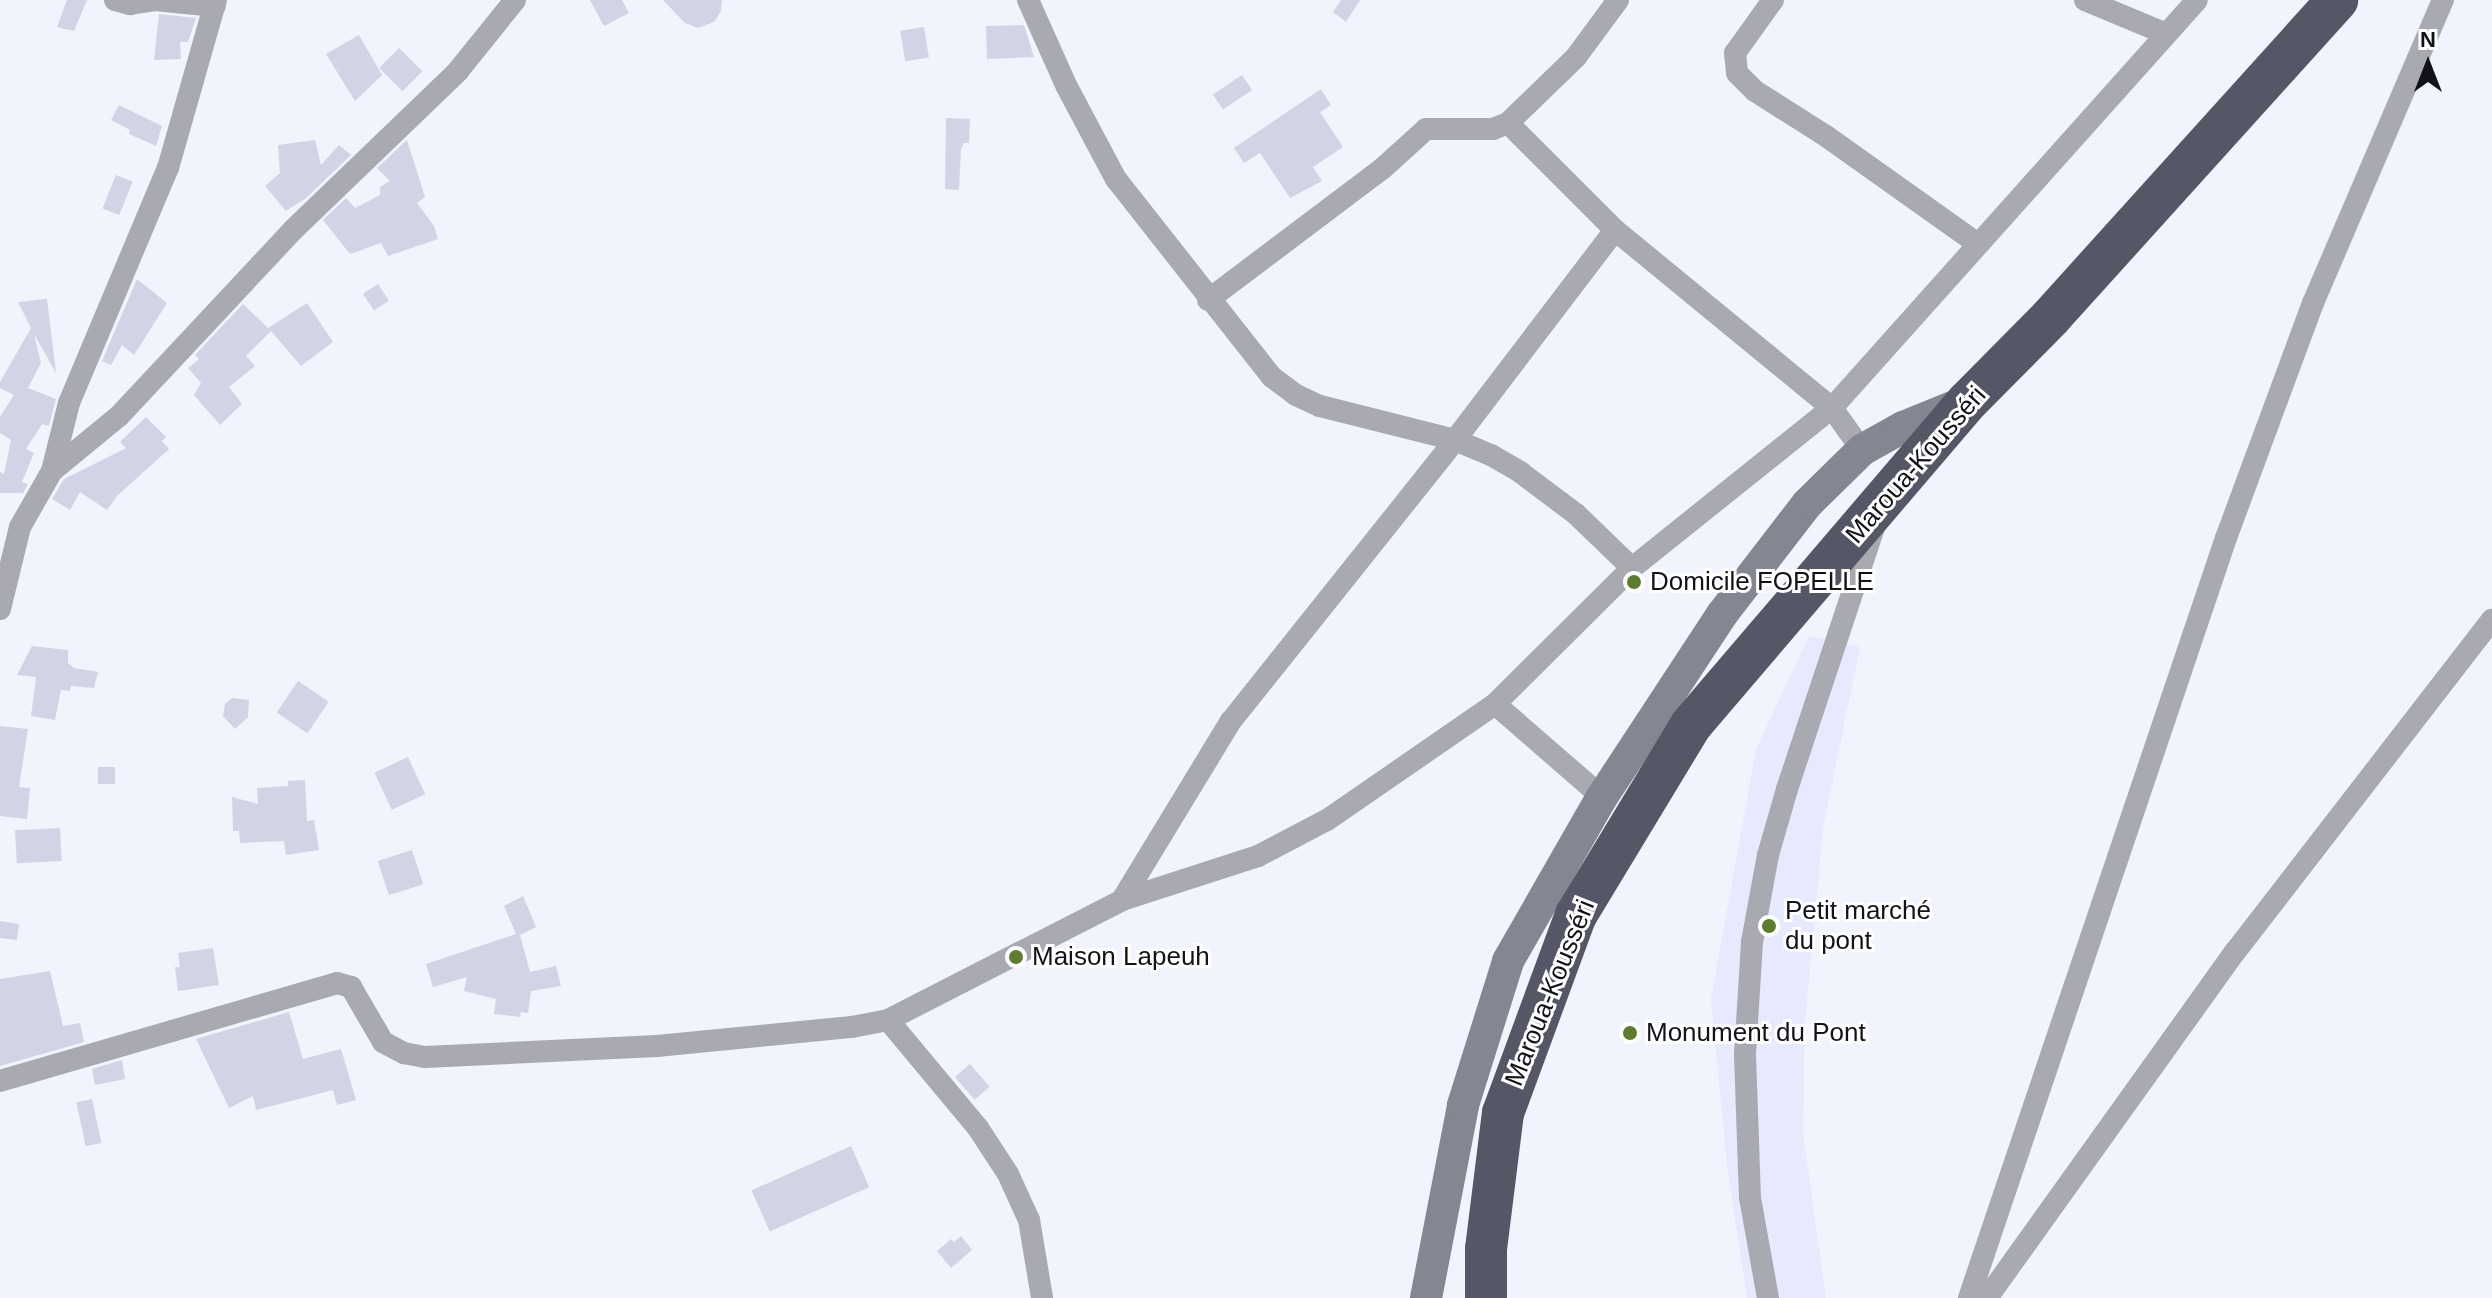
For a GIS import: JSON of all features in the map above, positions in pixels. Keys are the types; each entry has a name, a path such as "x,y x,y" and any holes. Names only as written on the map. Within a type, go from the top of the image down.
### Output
{"highway":[{"name":"Maroua-Kousséri","path":"1486,1298 1486,1249 1503,1113 1576,915 1691,725 1968,401 2051,317 2337,0"}],"street":[{"path":"0,609 20,527 52,471 69,403 168,168 216,3 155,0 130,4 115,0"},
{"path":"52,471 119,416 293,230 458,71 515,0"},
{"path":"1028,0 1067,87 1116,179 1208,300 1272,377 1296,395 1320,406 1455,440 1491,455 1535,482 1576,514 1632,568"},
{"path":"1208,300 1382,169 1426,129 1493,129 1508,123 1576,57 1618,0"},
{"path":"1773,0 1735,53 1737,73 1755,91 1826,136 1978,244"},
{"path":"2085,0 2164,33"},
{"path":"0,1081 337,983 351,987 383,1042 404,1053 425,1057 657,1046 852,1027 888,1020 1122,900 1258,856 1327,820 1495,704 1632,568 1832,408 2164,33 2197,0"},
{"path":"1969,1298 2226,538 2313,303 2443,0"},
{"path":"1508,123 1615,230 1832,408 1862,450"},
{"path":"1122,900 1231,721 1455,440 1615,230"},
{"path":"1426,1298 1463,1105 1508,961 1602,797 1723,613 1807,504 1862,450 1903,427 1968,401"},
{"path":"1768,1298 1750,1198 1745,1054 1752,942 1768,855 1787,789 1882,503"},
{"path":"0,539 20,527"},
{"path":"1987,1298 2235,952 2492,620"},
{"path":"1495,704 1602,797"},
{"path":"888,1020 978,1128 1008,1174 1029,1220 1042,1298"}],"shaded area":[{"name":"Petit marché du pont","path":"1809,636 1860,647 1823,829 1805,1024 1803,1133 1826,1298 1747,1298 1727,1166 1711,999 1756,749"}],"building":[{"path":"67,0 87,0 74,31 57,27"},
{"path":"590,0 622,0 629,13 604,26"},
{"path":"663,0 722,0 721,11 714,22 698,28 685,23"},
{"path":"1341,0 1360,0 1346,22 1333,12"},
{"path":"159,14 196,18 188,42 180,42 181,59 154,60"},
{"path":"1024,25 1034,57 987,59 986,26"},
{"path":"924,27 929,58 905,61 900,31"},
{"path":"359,35 382,75 355,101 326,54"},
{"path":"399,48 422,71 403,91 379,68"},
{"path":"1242,75 1252,90 1223,109 1213,95"},
{"path":"1321,89 1331,105 1320,112 1343,147 1313,167 1322,181 1290,198 1260,153 1244,163 1234,148"},
{"path":"119,105 162,126 156,146 129,134 130,130 111,120"},
{"path":"946,118 970,119 969,143 964,143 961,149 959,190 945,189"},
{"path":"315,140 321,165 339,145 351,155 306,198 286,211 265,186 280,173 278,145"},
{"path":"407,140 425,197 417,203 434,226 438,239 388,256 381,243 350,254 323,220 346,198 355,208 380,195 380,187 390,181 377,168"},
{"path":"116,175 133,182 119,215 103,208"},
{"path":"137,279 167,303 134,355 122,345 111,365 102,361"},
{"path":"378,284 389,301 374,311 363,294"},
{"path":"47,299 56,373 34,334 41,363 28,388 56,399 49,426 42,424 26,449 34,453 22,482 28,484 23,493 0,493 0,472 4,474 11,440 0,433 0,417 14,395 0,388 0,382 31,328 18,302"},
{"path":"307,303 333,342 301,366 271,331 246,356 255,366 229,387 242,404 220,425 194,395 201,383 188,368 199,359 195,355 243,304 268,328"},
{"path":"146,417 166,437 162,441 169,449 117,496 107,510 80,492 70,510 52,499 64,479 126,448 120,442"},
{"path":"32,646 68,650 68,663 74,668 98,672 94,688 71,686 70,691 61,690 55,720 31,716 36,677 17,675"},
{"path":"298,681 329,702 307,733 277,713"},
{"path":"232,698 249,700 248,717 235,729 223,716 225,704"},
{"path":"0,726 28,729 19,787 30,788 27,819 0,816"},
{"path":"408,757 425,794 392,810 374,773"},
{"path":"98,767 115,767 115,784 98,784"},
{"path":"305,780 307,821 314,820 319,850 286,855 284,841 240,843 239,831 233,831 232,797 258,804 257,788 288,786 288,781"},
{"path":"60,828 62,861 17,863 15,830"},
{"path":"412,850 423,884 389,895 378,861"},
{"path":"523,896 536,927 520,935 530,972 556,966 561,986 531,991 528,1013 521,1012 520,1017 494,1014 496,999 464,991 467,977 433,987 426,964 516,934 504,906"},
{"path":"0,921 19,924 17,940 0,938"},
{"path":"213,948 219,985 178,991 175,967 180,967 178,953"},
{"path":"50,971 63,1026 80,1023 84,1042 0,1066 0,979"},
{"path":"289,1012 303,1059 341,1049 356,1100 337,1105 333,1090 256,1110 253,1096 229,1108 196,1039"},
{"path":"122,1060 125,1079 95,1085 92,1069"},
{"path":"970,1064 990,1087 975,1100 955,1077"},
{"path":"92,1099 101,1143 86,1146 76,1102"},
{"path":"851,1146 869,1187 770,1231 751,1190"},
{"path":"961,1236 972,1250 951,1268 937,1251 951,1239 954,1242"}],"place":[{"name":"Domicile FOPELLE","path":"1634,582"},
{"name":"Petit marché du pont","path":"1769,926"},
{"name":"Maison Lapeuh","path":"1016,957"},
{"name":"Monument du Pont","path":"1630,1033"}]}
